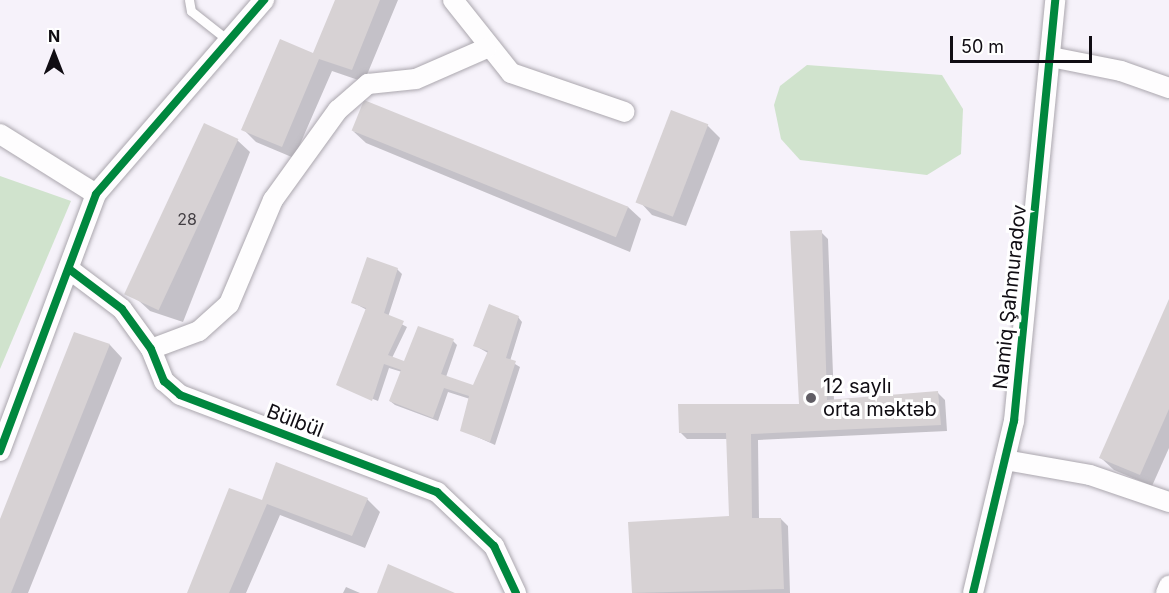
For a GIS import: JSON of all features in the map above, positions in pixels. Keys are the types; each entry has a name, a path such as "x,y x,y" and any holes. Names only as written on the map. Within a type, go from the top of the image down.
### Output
{"street":[{"path":"0,451 96,194 264,0"},
{"path":"453,0 487,48 511,73 624,112"},
{"name":"Namiq Şahmuradov","path":"973,593 1014,421 1055,0"},
{"path":"151,349 199,331 229,304 273,200 338,110 368,84 416,79 487,48"},
{"path":"1051,57 1121,71 1169,88"},
{"path":"0,134 96,194"},
{"name":"Bülbül","path":"69,269 122,309 151,349 154,366 180,394 437,492 494,546 516,593"},
{"path":"1005,460 1090,475 1169,502"},
{"path":"1166,593 1169,586"}],"lane":[{"path":"189,0 191,11 229,41"}],"green space":[{"path":"807,65 942,75 963,109 961,154 927,175 800,160 781,139 774,105 780,86"},
{"path":"0,176 71,201 0,369"}],"building":[{"path":"335,0 380,0 352,70 319,59 282,147 241,130 280,39 313,53"},
{"path":"364,100 628,207 616,237 352,131"},
{"path":"671,110 708,124 673,217 636,202"},
{"path":"204,123 238,139 159,310 124,294"},
{"path":"822,230 827,400 938,391 941,425 751,434 752,518 781,518 784,589 632,593 628,522 729,516 726,433 679,433 678,404 799,404 790,231"},
{"path":"367,257 398,268 384,313 404,321 388,355 404,361 418,326 454,339 441,374 473,385 488,351 473,346 489,304 519,316 506,358 516,361 490,442 460,431 469,396 444,388 433,418 389,401 401,370 384,364 372,401 336,385 366,308 351,303"},
{"path":"1169,299 1169,409 1140,475 1099,458"},
{"path":"74,332 110,344 11,593 0,593 0,519"},
{"path":"276,462 368,498 352,536 267,504 229,593 187,593 229,488 262,500"},
{"path":"388,564 455,593 377,593"}],"cycle path":[{"path":"0,451 96,194 264,0"},
{"path":"973,593 1014,421 1055,0"},
{"path":"69,269 122,309 151,349 164,381 180,395 437,492 494,546 516,593"}],"place":[{"name":"12 saylı orta məktəb","path":"811,398"}]}
